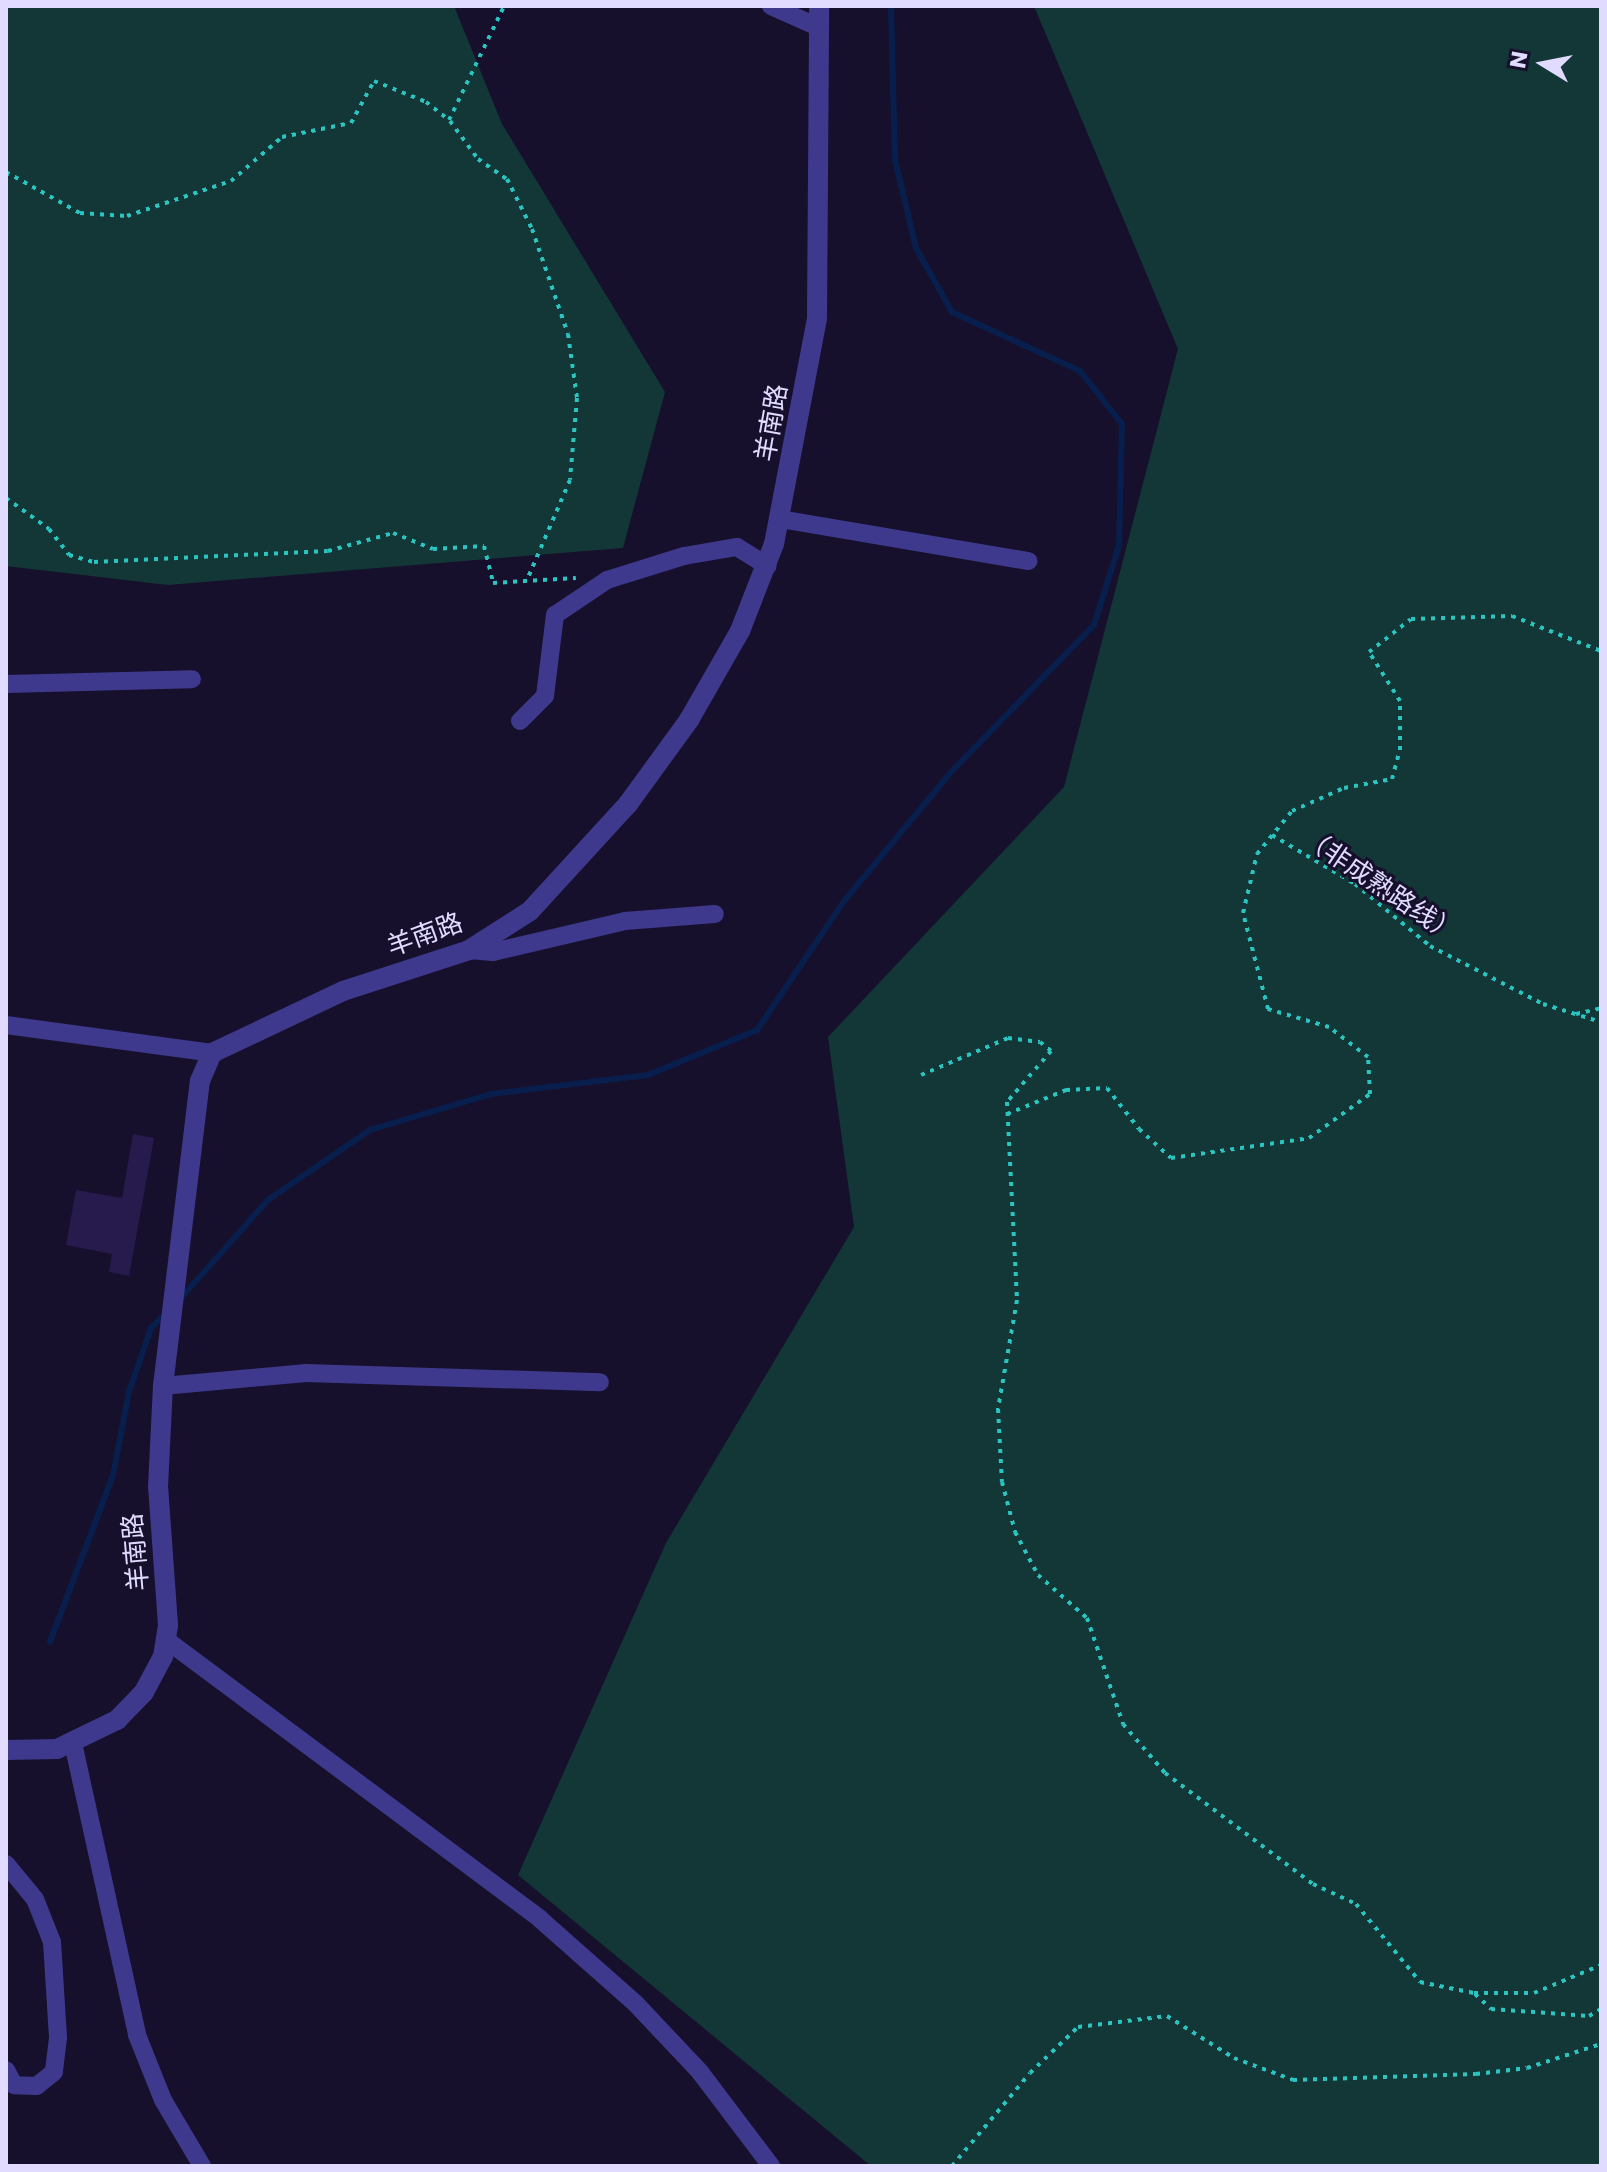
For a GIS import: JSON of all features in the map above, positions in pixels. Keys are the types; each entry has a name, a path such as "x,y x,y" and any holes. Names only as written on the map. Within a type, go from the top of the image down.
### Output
{"street":[{"path":"771,6 818,27"},
{"name":"羊南路","path":"6,1750 57,1749 117,1720 144,1692 163,1657 165,1639 158,1487 163,1386 200,1081 212,1053 343,991 469,950 530,911 628,804 689,720 740,631 768,566 780,519 817,318 819,6"},
{"path":"780,519 1028,561"},
{"path":"520,721 545,696 555,615 607,580 684,556 737,547 768,566"},
{"path":"6,684 192,679"},
{"path":"469,950 493,952 625,921 715,914"},
{"path":"6,1025 212,1053"},
{"path":"163,1386 306,1373 600,1382"},
{"path":"165,1639 540,1919 636,2004 700,2072 771,2166"},
{"path":"73,1743 137,2035 163,2100 202,2166"},
{"path":"6,1864 35,1899 52,1942 58,2038 54,2072 37,2086 14,2085 6,2070"}],"path":[{"path":"449,120 504,6"},
{"path":"6,172 80,213 127,216 231,181 282,137 351,123 374,81 426,102 449,120 478,159 507,179 532,229 568,334 577,398 570,480 527,580"},
{"path":"6,498 49,529 69,555 94,562 328,551 393,533 433,549 484,546 493,583 607,580"},
{"path":"1007,1114 1066,1090 1107,1088 1139,1129 1171,1158 1309,1138 1370,1094 1368,1057 1329,1027 1268,1009 1243,913 1257,854 1292,811 1344,788 1392,779 1400,750 1400,701 1369,652 1411,619 1512,616 1601,651"},
{"name":"（非成熟路线）","path":"1272,835 1355,884 1430,946 1543,1004 1601,1022"},
{"path":"1576,1014 1601,1008"},
{"path":"921,1075 1008,1038 1040,1042 1051,1051 1007,1102 1017,1300 998,1409 1002,1482 1015,1532 1032,1564 1087,1618 1123,1724 1165,1773 1313,1884 1356,1904 1420,1982 1474,1993 1534,1993 1601,1965"},
{"path":"1474,1993 1491,2009 1589,2016 1601,2009"},
{"path":"952,2166 1030,2073 1078,2027 1167,2016 1234,2058 1293,2080 1344,2081 1527,2068 1601,2044"}],"green space":[{"path":"6,6 454,6 502,124 665,392 623,548 168,585 6,566"},
{"path":"1034,6 1601,6 1601,2166 871,2166 518,1875 666,1543 854,1227 828,1037 1064,787 1178,349"}],"building":[{"path":"133,1134 154,1138 129,1276 109,1272 112,1254 66,1245 76,1190 122,1198"}],"waterway":[{"path":"180,1299 268,1200 370,1130 491,1094 648,1075 757,1030 844,901 951,772 1094,625 1119,545 1122,424 1080,371 952,312 916,248 895,160 891,6"},
{"path":"50,1642 113,1475 129,1392 151,1328 166,1313"}]}
